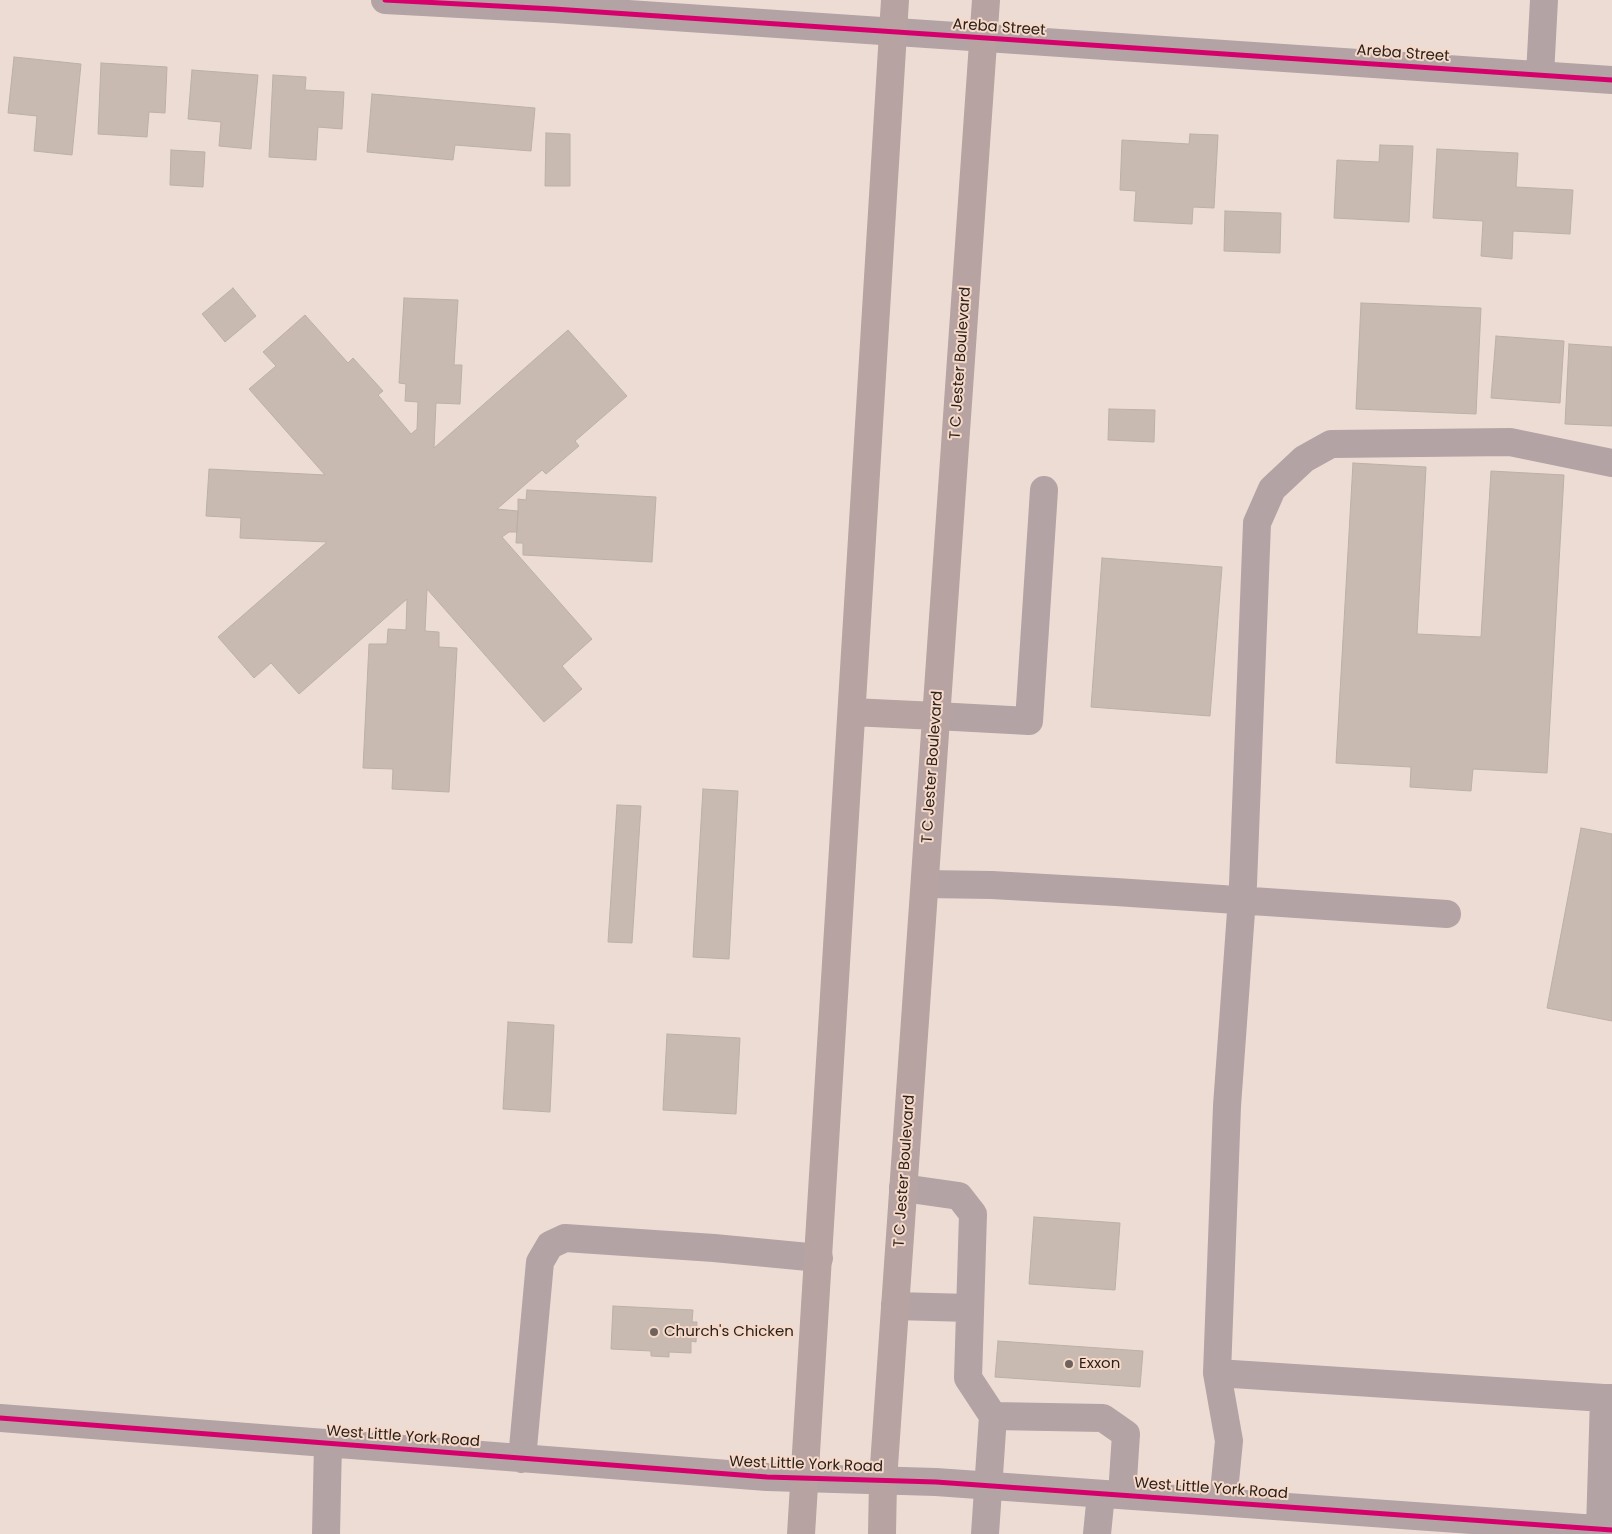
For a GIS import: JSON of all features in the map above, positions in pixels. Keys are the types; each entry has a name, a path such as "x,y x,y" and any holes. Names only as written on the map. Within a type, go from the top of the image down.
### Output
{"main road":[{"path":"801,1534 895,0"},
{"name":"T C Jester Boulevard","path":"882,1534 883,1480 986,0"},
{"path":"852,712 936,716"}],"street":[{"name":"Areba Street","path":"385,0 1612,80"},
{"path":"1540,75 1544,0"},
{"path":"1223,1502 1229,1441 1217,1373 1227,1106 1241,900 1257,523 1272,490 1304,459 1331,444 1510,442 1612,462"},
{"path":"936,716 1029,721 1044,490"},
{"path":"925,884 1241,900 1447,914"},
{"path":"903,1188 960,1196 973,1214 968,1378 993,1416 990,1486 985,1534"},
{"path":"522,1458 540,1262 550,1245 565,1238 714,1248 819,1258"},
{"path":"895,1306 970,1308"},
{"path":"1217,1373 1608,1398 1606,1530"},
{"path":"993,1416 1103,1418 1126,1434 1111,1494 1097,1534"},
{"name":"West Little York Road","path":"0,1418 767,1477 936,1482 1223,1502 1573,1531 1606,1530"},
{"path":"326,1534 328,1443"}],"building":[{"path":"14,57 81,64 72,155 34,151 37,116 8,113"},
{"path":"101,63 167,67 165,113 149,112 147,137 98,134"},
{"path":"192,70 258,75 251,149 219,146 221,122 188,119"},
{"path":"273,75 306,77 305,90 344,92 342,129 318,127 316,160 269,157"},
{"path":"372,94 535,108 531,151 455,145 453,160 367,152"},
{"path":"546,133 570,134 570,186 545,186"},
{"path":"1190,134 1218,135 1214,208 1193,207 1192,224 1134,221 1136,191 1120,190 1122,140 1189,144"},
{"path":"1380,145 1413,146 1409,222 1334,218 1337,160 1379,162"},
{"path":"1437,149 1518,153 1516,187 1573,190 1570,234 1513,231 1512,259 1481,256 1483,221 1433,218"},
{"path":"171,150 205,152 203,187 170,185"},
{"path":"1225,211 1281,213 1280,253 1224,251"},
{"path":"233,288 256,316 225,342 202,314"},
{"path":"404,298 458,300 454,365 462,365 460,404 436,403 434,448 568,330 627,396 575,441 579,446 546,474 542,470 497,509 518,511 517,532 509,532 502,537 592,639 562,666 582,689 544,722 427,589 425,631 439,632 439,647 457,648 449,792 392,789 393,769 363,768 369,644 387,644 388,629 406,630 407,599 299,694 271,663 254,678 218,637 327,542 240,538 241,518 206,516 209,469 325,475 249,389 276,366 263,352 305,315 348,363 353,358 383,391 378,395 411,434 417,429 418,402 405,401 406,384 399,383"},
{"path":"1361,303 1481,308 1476,414 1356,409"},
{"path":"1496,336 1564,341 1560,403 1491,398"},
{"path":"1569,344 1612,347 1612,426 1565,424"},
{"path":"1109,409 1155,410 1154,442 1108,440"},
{"path":"1353,463 1426,467 1417,634 1481,637 1491,471 1564,475 1547,773 1473,769 1471,791 1410,787 1411,767 1336,763"},
{"path":"527,490 656,497 652,562 523,555 523,543 516,543 518,499 526,500"},
{"path":"1102,558 1222,567 1210,716 1091,707"},
{"path":"703,789 738,791 729,959 693,957"},
{"path":"617,805 641,806 632,943 608,942"},
{"path":"1581,828 1612,834 1612,1021 1547,1008"},
{"path":"508,1022 554,1025 550,1112 503,1109"},
{"path":"667,1034 740,1038 736,1114 663,1110"},
{"path":"1034,1217 1120,1223 1115,1290 1029,1284"},
{"name":"Church's Chicken","path":"613,1306 693,1310 692,1322 697,1322 696,1342 691,1341 691,1353 669,1352 669,1357 651,1356 651,1351 611,1349"},
{"name":"Exxon","path":"998,1341 1143,1351 1140,1387 995,1377"}],"cycle path":[{"path":"385,0 554,9 1612,80"},
{"path":"0,1418 767,1477 936,1482 1612,1530"}],"place":[{"name":"Church's Chicken","path":"654,1332"},
{"name":"Exxon","path":"1069,1364"}]}
